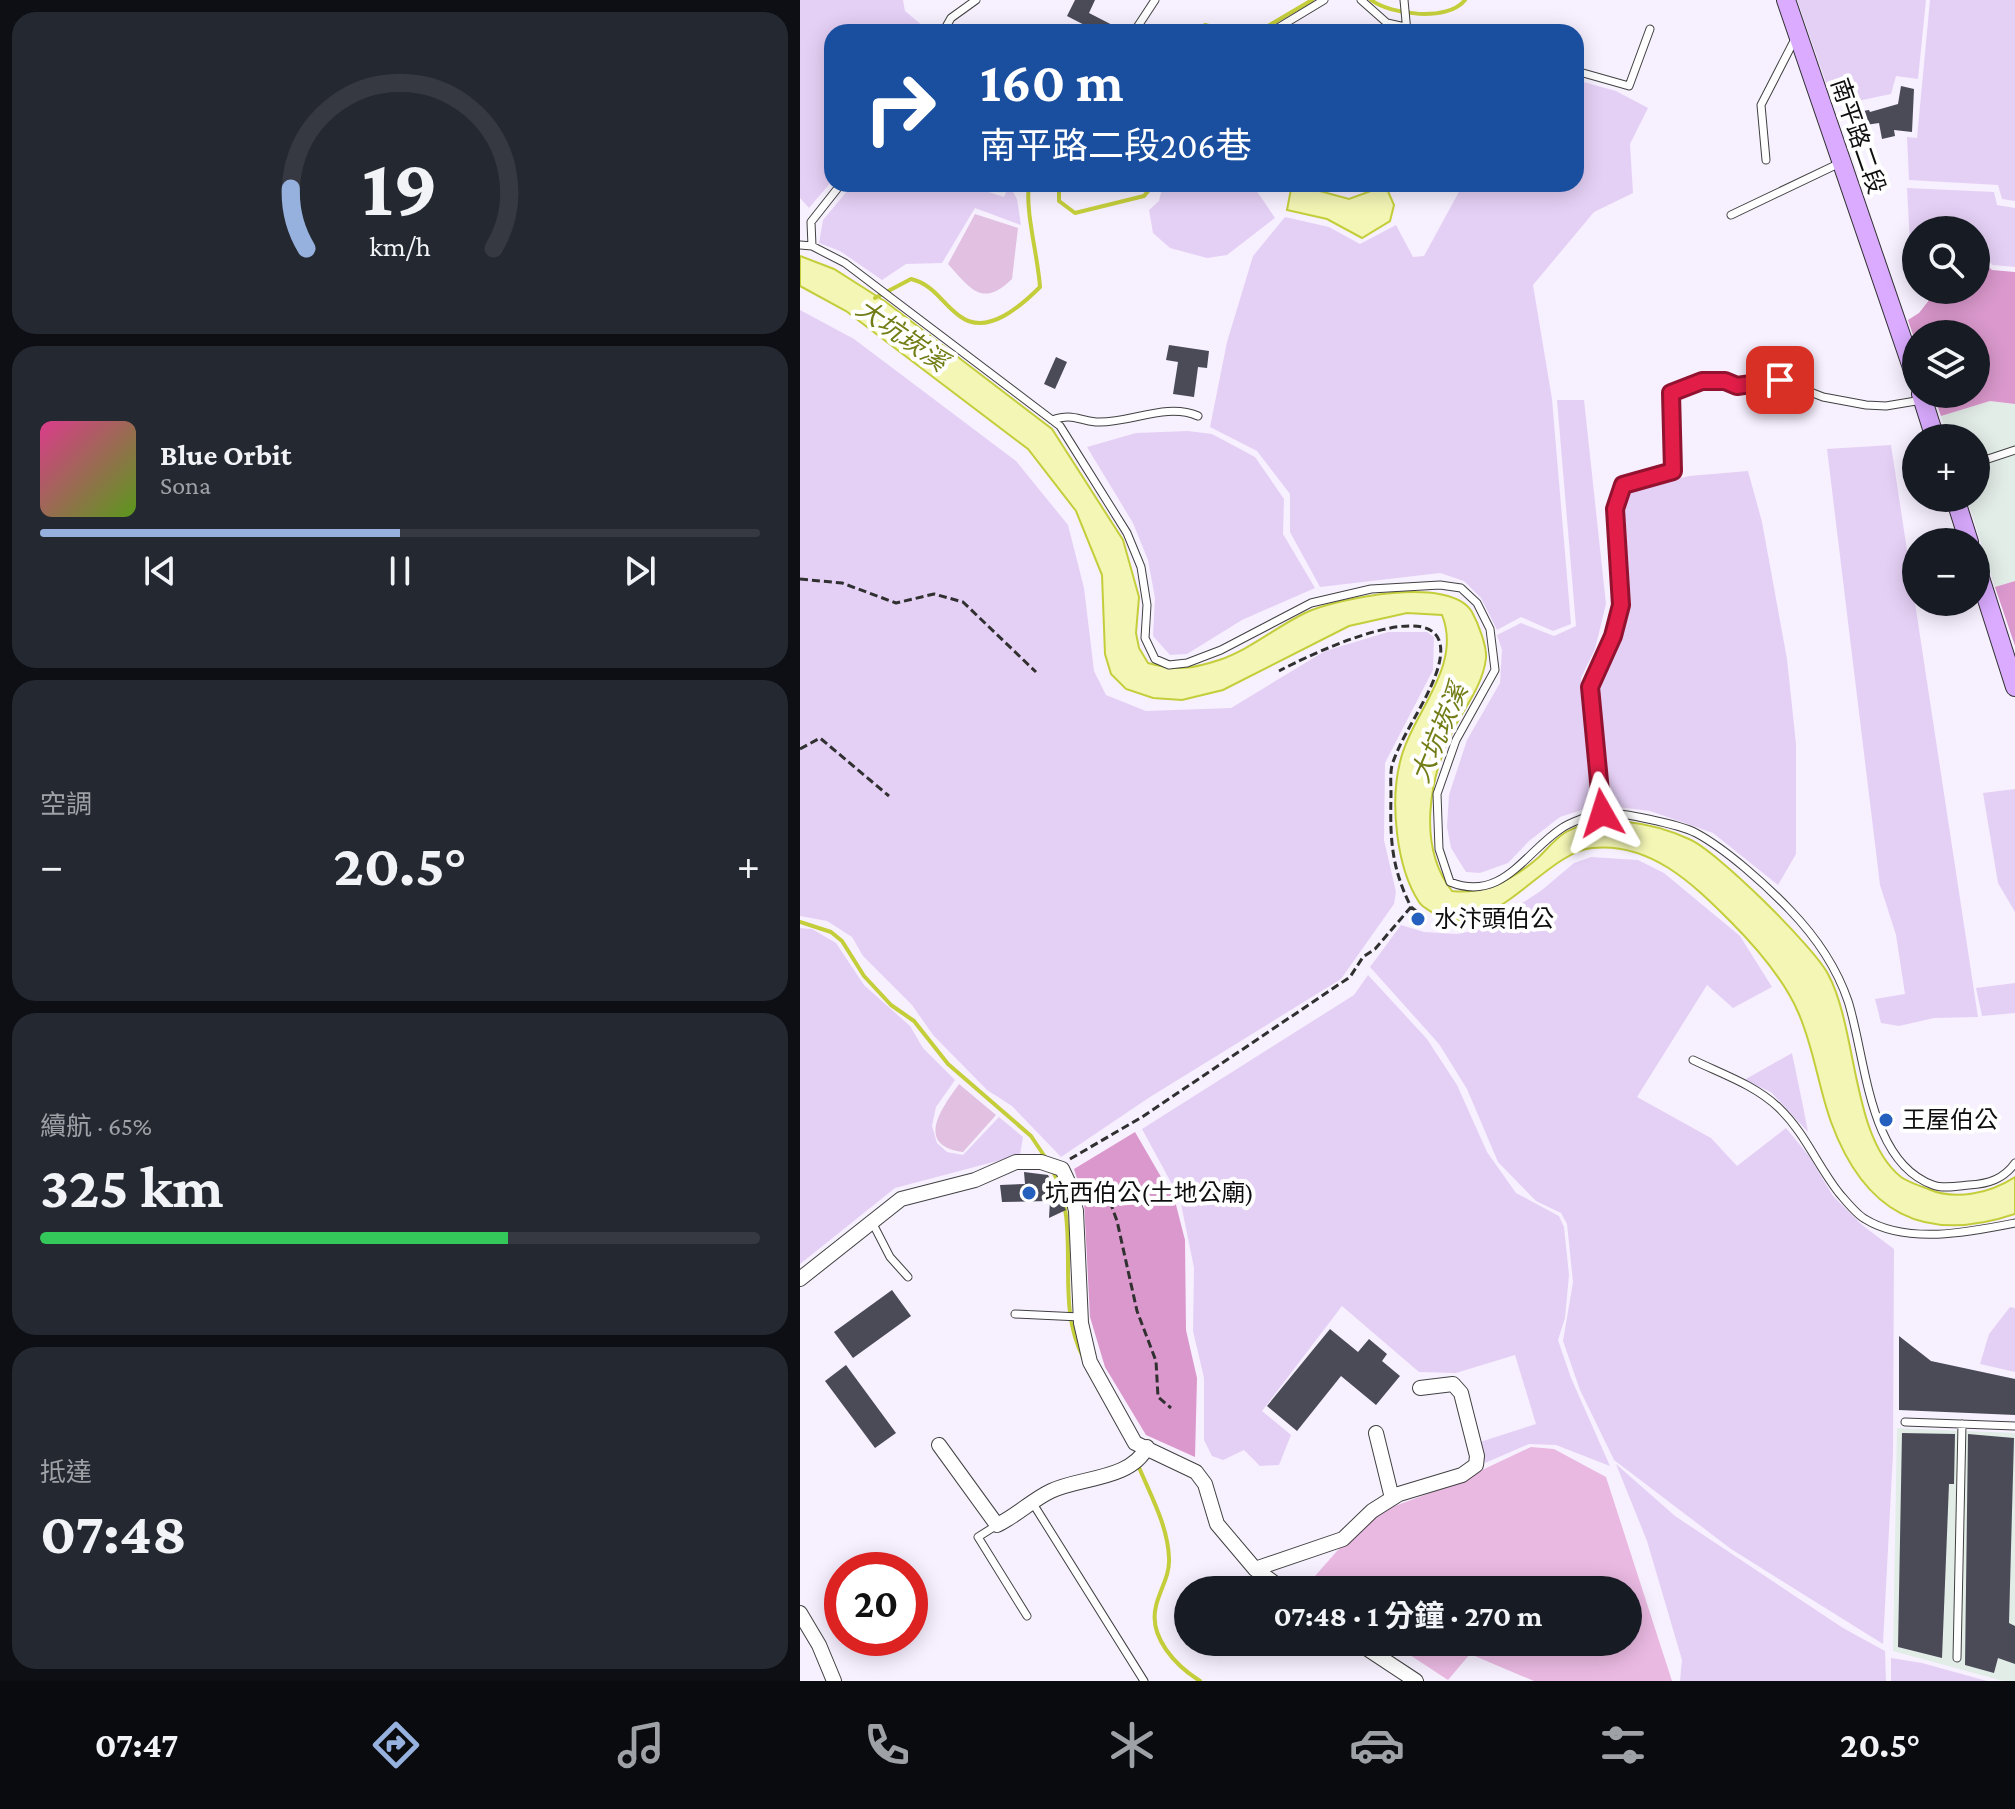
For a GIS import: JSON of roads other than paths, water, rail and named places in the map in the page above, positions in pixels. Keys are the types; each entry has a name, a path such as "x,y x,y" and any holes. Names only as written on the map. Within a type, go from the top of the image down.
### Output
{"street":[{"name":"南平路二段","path":"1786,0 1902,338"},
{"path":"1990,609 2015,687"},
{"path":"800,1279 901,1199 975,1180 1016,1162 1057,1169 1076,1211 1080,1317 1090,1362 1135,1443 1145,1451 1196,1472 1205,1484 1217,1524 1265,1576"},
{"path":"1255,1569 1343,1539 1372,1511 1392,1498 1462,1475 1476,1465 1477,1456 1461,1393 1453,1384 1420,1388"},
{"path":"1376,1433 1392,1498"},
{"path":"939,1445 997,1525 1053,1490 1126,1468 1145,1451"},
{"path":"800,1613 819,1645 834,1681"},
{"path":"1378,1656 1416,1681"}],"lane":[{"path":"948,24 976,0"},
{"path":"1139,24 1155,0"},
{"path":"1284,24 1324,0"},
{"path":"1361,0 1392,24"},
{"path":"1404,1 1406,24"},
{"path":"1584,73 1629,86 1650,29"},
{"path":"1766,160 1761,105 1797,35"},
{"path":"1731,215 1842,162"},
{"path":"812,246 811,222 835,192"},
{"path":"800,245 812,246 845,263 1060,426 1127,533 1141,567 1147,605 1145,638 1155,659 1169,665 1187,663 1221,650 1311,603 1371,589 1440,585 1461,588 1477,603 1490,629 1495,670 1456,740 1437,794 1439,849 1450,882 1466,888 1489,885 1509,875 1563,827 1602,813 1648,820 1695,833 1742,867 1790,910 1832,962 1847,1000 1872,1102 1882,1129 1907,1172 1936,1186 1972,1185 1996,1182 2015,1163"},
{"path":"1602,813 1590,687 1613,636 1621,605 1615,509 1623,485 1673,471 1671,393 1702,381 1725,381 1737,386 1780,380 1823,397 1866,405 1886,406 1902,402"},
{"path":"1052,420 1079,416 1093,422 1109,421 1184,410 1198,416"},
{"path":"1990,458 2015,450"},
{"path":"1693,1060 1760,1092 1779,1108 1808,1142 1838,1191 1864,1219 1904,1232 1960,1235 2015,1223"},
{"path":"872,1222 890,1257 908,1277"},
{"path":"1015,1314 1080,1317"},
{"path":"1905,1422 2015,1426"},
{"path":"1957,1658 1962,1424"},
{"path":"1032,1502 1144,1681"},
{"path":"997,1525 978,1537 1027,1616"}],"water":[{"path":"1290,192 1323,192 1349,199 1368,192 1388,192 1394,205 1390,221 1362,238 1327,219 1287,210"},
{"name":"大坑崁溪","path":"800,256 834,269 886,302 1052,429 1123,540 1139,597 1136,633 1139,648 1148,663 1176,668 1209,663 1230,656 1305,613 1366,596 1418,592 1442,594 1460,601 1472,612 1477,622 1486,658 1477,687 1445,749 1433,790 1430,812 1434,854 1452,891 1464,892 1498,884 1529,865 1566,832 1595,822 1644,824 1689,839 1720,861 1763,900 1804,943 1828,974 1838,997 1864,1110 1885,1159 1904,1179 1939,1193 1973,1194 2015,1177 2015,1214 1982,1223 1952,1225 1925,1222 1901,1213 1879,1199 1861,1179 1845,1153 1831,1122 1803,1026 1792,999 1777,975 1749,941 1701,893 1651,858 1613,848 1592,848 1573,854 1495,909 1475,918 1454,920 1433,913 1420,904 1411,888 1400,853 1396,815 1397,778 1406,744 1441,672 1447,634 1442,615 1407,613 1349,626 1223,690 1182,700 1153,698 1126,689 1111,674 1105,654 1102,575 1076,511 1028,449 846,311 800,286"}],"waterway":[{"path":"1271,24 1312,0"},
{"path":"1371,0 1392,9 1419,14 1446,11 1465,0"},
{"name":"大坑崁溪","path":"875,298 911,279 926,286 954,312 971,322 982,323 1004,316 1040,287 1028,192"},
{"path":"1059,192 1059,201 1075,213 1144,196 1147,192"},
{"path":"800,922 831,932 842,941 864,976 891,1005 914,1021 948,1064 1031,1136 1047,1160"},
{"path":"1053,1171 1062,1193 1066,1216 1070,1312 1074,1335 1083,1357"},
{"path":"1138,1465 1158,1510 1168,1546 1169,1565 1156,1606 1156,1629 1173,1659 1200,1681"}],"place":[{"name":"水汴頭伯公","path":"1418,919"},
{"name":"王屋伯公","path":"1886,1120"},
{"name":"坑西伯公(土地公廟)","path":"1029,1193"}]}
